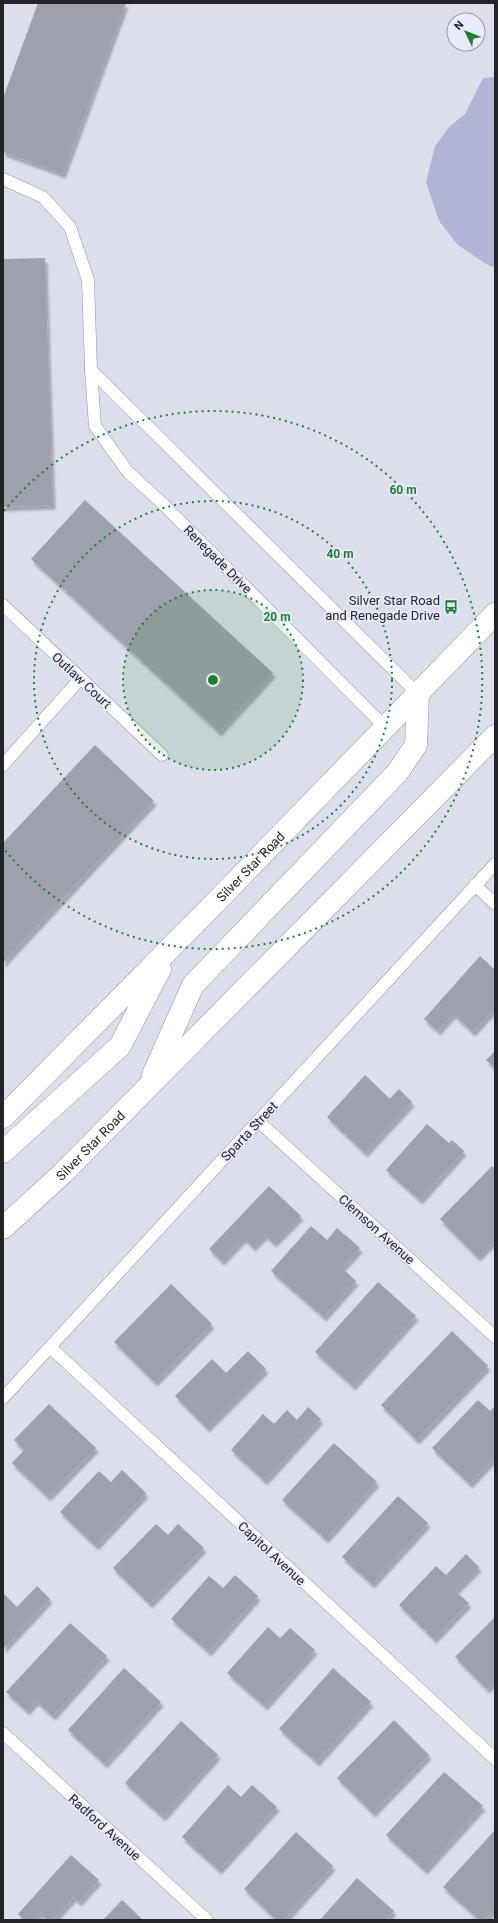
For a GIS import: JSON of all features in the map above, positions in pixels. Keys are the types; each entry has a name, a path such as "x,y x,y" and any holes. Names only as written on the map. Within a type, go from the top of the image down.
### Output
{"main road":[{"name":"Silver Star Road","path":"3,1117 171,949 495,614"},
{"path":"148,1088 193,986 397,773 416,745 418,694"},
{"name":"Silver Star Road","path":"3,1228 63,1173 148,1088 495,736"},
{"path":"3,1152 120,1046 171,949"}],"lane":[{"name":"Renegade Drive","path":"3,179 42,197 70,227 88,280 91,370 95,426 128,472 164,505 386,728"},
{"path":"91,370 418,694"},
{"name":"Outlaw Court","path":"3,605 162,755"},
{"path":"3,764 80,679"},
{"name":"Sparta Street","path":"3,1398 495,864"},
{"path":"475,885 495,904"},
{"name":"Clemson Avenue","path":"258,1121 495,1337"},
{"name":"Capitol Avenue","path":"50,1348 495,1759"},
{"name":"Radford Avenue","path":"3,1733 207,1920"}],"shaded area":[{"path":"495,77 495,268 486,264 458,245 439,221 426,182 435,146 450,126 465,114 483,78"}],"building":[{"path":"38,3 126,3 63,174 3,152 3,98"},
{"path":"45,258 53,505 3,507 3,259"},
{"path":"85,500 273,673 219,732 31,559"},
{"path":"95,745 154,801 3,963 3,843"},
{"path":"480,956 495,970 495,1008 473,1032 453,1014 438,1031 424,1019"},
{"path":"495,1051 495,1068 486,1060"},
{"path":"365,1075 390,1099 399,1089 412,1102 365,1153 327,1117"},
{"path":"427,1124 449,1143 452,1140 464,1151 420,1200 386,1170"},
{"path":"492,1166 495,1169 495,1240 478,1257 440,1219"},
{"path":"269,1186 301,1216 274,1243 265,1235 253,1247 244,1238 222,1261 209,1249"},
{"path":"311,1226 327,1240 337,1228 360,1248 342,1268 356,1281 324,1317 271,1271"},
{"path":"378,1282 416,1316 353,1386 315,1352"},
{"path":"171,1284 212,1324 155,1382 114,1342"},
{"path":"452,1331 488,1366 417,1440 381,1405"},
{"path":"248,1351 266,1369 207,1428 175,1396 212,1359 226,1373"},
{"path":"478,1400 490,1411 495,1406 495,1457 470,1484 432,1448"},
{"path":"49,1404 96,1448 48,1497 12,1463 24,1450 14,1440"},
{"path":"308,1407 321,1419 265,1481 231,1450 263,1414 274,1424 287,1410 297,1420"},
{"path":"334,1443 377,1482 326,1539 282,1500"},
{"path":"122,1470 146,1493 96,1546 60,1512 99,1471 111,1482"},
{"path":"398,1496 428,1523 372,1584 342,1557"},
{"path":"156,1524 168,1535 178,1524 204,1548 150,1604 113,1568"},
{"path":"466,1554 479,1567 455,1591 469,1603 434,1639 399,1605 436,1566 446,1575"},
{"path":"235,1575 258,1596 209,1652 171,1619 209,1576 223,1588"},
{"path":"37,1586 50,1599 3,1649 3,1593 17,1607"},
{"path":"495,1617 495,1681 487,1689 455,1657"},
{"path":"70,1623 107,1656 53,1716 36,1701 27,1711 6,1692"},
{"path":"268,1627 280,1638 290,1628 315,1650 265,1706 227,1673"},
{"path":"124,1668 161,1702 105,1764 68,1730"},
{"path":"333,1668 371,1702 317,1762 279,1729"},
{"path":"394,1720 429,1755 373,1813 337,1778"},
{"path":"181,1721 218,1755 163,1817 125,1783"},
{"path":"444,1772 483,1806 425,1870 386,1835"},
{"path":"228,1785 241,1797 252,1785 277,1807 219,1870 182,1837"},
{"path":"495,1830 495,1908 485,1920 480,1920 443,1887"},
{"path":"296,1832 333,1866 284,1920 277,1920 244,1889"},
{"path":"71,1855 99,1880 79,1902 74,1897 53,1920 48,1920 40,1913 33,1920 24,1920 18,1914"},
{"path":"357,1878 394,1911 386,1920 320,1920"},
{"path":"122,1900 143,1920 103,1920"}],"place":[{"name":"Silver Star Road and Renegade Drive","path":"451,607"}]}
